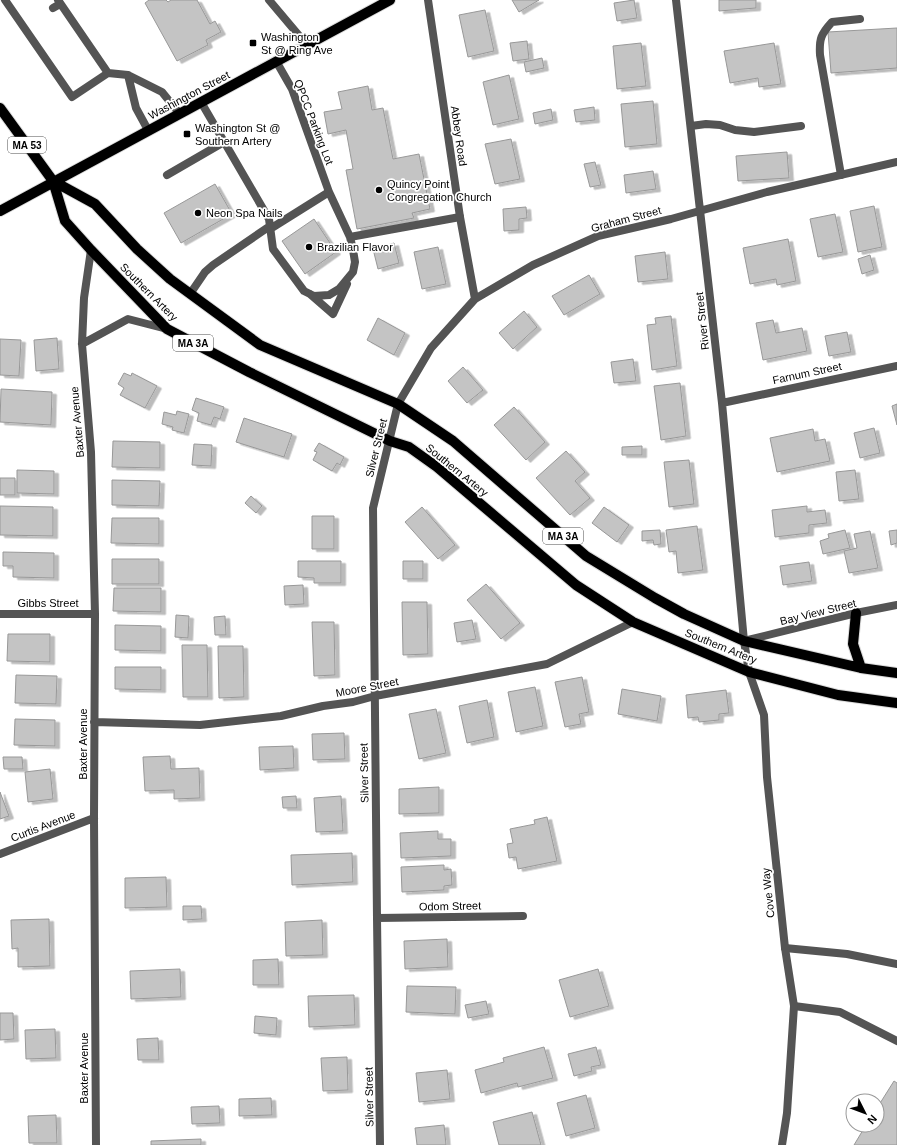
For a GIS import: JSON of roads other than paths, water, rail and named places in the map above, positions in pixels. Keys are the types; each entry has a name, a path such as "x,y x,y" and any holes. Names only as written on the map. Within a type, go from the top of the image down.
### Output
{"main road":[{"name":"Washington Street","path":"0,211 390,0"},
{"name":"Southern Artery","path":"0,108 53,181 65,221 90,250 167,329 249,372 390,441 409,447 437,467 576,585 633,622 749,672 838,695 897,703"},
{"name":"Southern Artery","path":"53,181 95,204 151,263 190,294 260,345 398,404 453,441 586,556 673,608 744,641 861,668 897,673"},
{"path":"856,613 853,644 861,668"}],"street":[{"path":"5,0 27,25 43,48 58,70 72,97 108,73 128,75 162,92 179,113"},
{"path":"269,0 307,45"},
{"name":"Abbey Road","path":"428,0 460,217 475,299"},
{"name":"River Street","path":"676,0 722,403 744,641"},
{"path":"57,4 87,50 108,73"},
{"path":"841,175 819,42 823,31 832,22 860,19"},
{"name":"QPCC Parking Lot","path":"200,102 269,219 273,250 304,291 333,314 353,272 356,262 350,237 329,192 292,89 276,61"},
{"path":"128,75 136,108 148,130"},
{"path":"691,126 706,124 720,125 735,130 754,132 801,126"},
{"path":"167,175 224,142"},
{"name":"Graham Street","path":"398,404 431,348 475,299 533,265 598,236 701,211 767,192 897,162"},
{"path":"190,294 205,272 213,265 270,227 329,192"},
{"path":"350,237 460,217"},
{"name":"Baxter Avenue","path":"90,250 84,298 82,344 91,452 95,614 94,818 96,1145"},
{"path":"308,293 314,296 329,295 339,289 353,272"},
{"path":"82,344 128,319 167,329"},
{"name":"Farnum Street","path":"722,403 897,366"},
{"name":"Silver Street","path":"380,1145 373,508 398,404"},
{"name":"Bay View Street","path":"744,641 856,613 897,605"},
{"name":"Gibbs Street","path":"0,614 95,614"},
{"name":"Moore Street","path":"94,722 200,725 281,716 323,706 353,702 374,696 547,664 633,622"},
{"name":"Cove Way","path":"744,641 749,672 764,715 767,777 785,948 794,1006 787,1113 782,1145"},
{"name":"Curtis Avenue","path":"0,854 94,818"},
{"name":"Odom Street","path":"377,918 523,916"},
{"path":"785,948 848,954 897,964"},
{"path":"794,1006 840,1012 897,1041"}],"place":[{"name":"Washington St @ Ring Ave","path":"253,43"},
{"name":"Washington St @ Southern Artery","path":"187,134"},
{"name":"Quincy Point Congregation Church","path":"379,190"},
{"name":"Neon Spa Nails","path":"198,213"},
{"name":"Brazilian Flavor","path":"309,247"}]}
